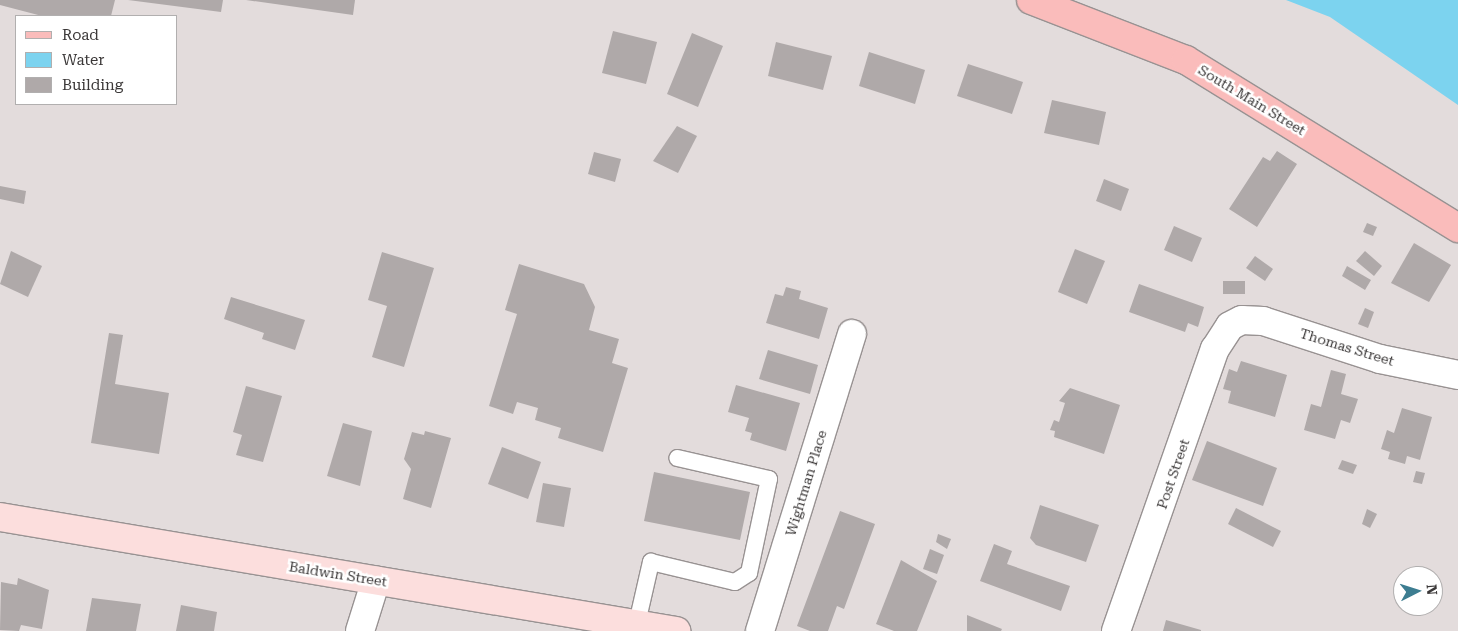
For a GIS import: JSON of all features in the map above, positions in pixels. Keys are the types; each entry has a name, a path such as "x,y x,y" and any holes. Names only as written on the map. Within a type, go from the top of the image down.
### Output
{"main road":[{"name":"South Main Street","path":"1032,0 1135,36 1193,64 1458,228"},
{"name":"Baldwin Street","path":"0,517 676,631"}],"street":[{"name":"Thomas Street","path":"1237,322 1263,321 1380,359 1458,375"},
{"name":"Post Street","path":"1116,631 1215,349 1224,332 1237,322"},
{"name":"Wightman Place","path":"760,631 852,334"},
{"path":"360,631 376,580"}],"lane":[{"path":"636,623 651,562 735,582 749,573 769,479 677,458"},
{"path":"749,573 775,581"}],"water":[{"path":"1286,0 1458,0 1458,105 1330,17"}],"building":[{"path":"0,0 115,0 111,15 38,15 0,5"},
{"path":"128,0 223,0 221,12"},
{"path":"246,0 355,0 353,15"},
{"path":"613,31 657,42 646,84 602,73"},
{"path":"692,33 723,46 698,107 667,94"},
{"path":"776,42 832,56 823,90 768,76"},
{"path":"869,52 925,70 915,104 859,86"},
{"path":"968,64 1023,82 1012,114 957,96"},
{"path":"1052,100 1106,112 1099,145 1044,133"},
{"path":"677,126 697,136 678,173 653,161"},
{"path":"1277,151 1297,164 1257,227 1229,209 1263,157 1270,161"},
{"path":"594,152 621,159 615,182 588,174"},
{"path":"1104,179 1129,189 1121,211 1096,201"},
{"path":"0,186 26,191 24,204 0,199"},
{"path":"1367,223 1377,227 1373,236 1363,232"},
{"path":"1174,226 1202,238 1192,262 1164,250"},
{"path":"1414,243 1451,265 1429,302 1391,283"},
{"path":"1075,249 1105,261 1087,304 1058,292"},
{"path":"11,251 42,266 28,297 0,284"},
{"path":"1365,251 1382,266 1374,276 1356,261"},
{"path":"382,252 434,268 404,367 372,357 387,306 368,300"},
{"path":"1255,256 1273,269 1265,281 1246,268"},
{"path":"519,264 584,284 595,307 589,330 619,339 612,363 628,368 603,452 558,438 561,428 535,420 538,408 517,402 513,414 489,406 517,314 505,310"},
{"path":"1347,266 1371,280 1365,290 1342,276"},
{"path":"1223,281 1245,281 1245,294 1223,294"},
{"path":"1139,284 1204,307 1198,327 1188,323 1185,332 1129,312"},
{"path":"786,287 801,291 799,299 828,308 819,339 766,323 775,294 783,296"},
{"path":"231,297 305,320 295,350 262,339 264,333 224,319"},
{"path":"1365,308 1374,312 1368,328 1358,324"},
{"path":"109,333 123,335 115,384 169,393 159,454 91,443"},
{"path":"768,350 818,365 810,394 759,379"},
{"path":"1241,361 1287,375 1275,417 1228,403 1231,391 1223,389 1229,369 1237,372"},
{"path":"1331,370 1346,374 1341,394 1358,399 1350,423 1341,420 1335,439 1304,430 1311,404 1321,407"},
{"path":"736,385 800,403 786,451 750,440 752,433 745,431 749,418 728,412"},
{"path":"246,386 282,396 263,462 236,455 242,435 233,432"},
{"path":"1070,388 1120,405 1104,454 1054,437 1055,431 1050,430 1054,420 1059,422 1065,403 1059,401"},
{"path":"1402,408 1432,417 1420,460 1407,456 1405,464 1388,459 1390,452 1381,449 1387,430 1394,433"},
{"path":"343,423 372,431 360,486 327,476"},
{"path":"425,431 451,438 431,508 403,499 411,469 404,459 412,432 424,435"},
{"path":"1207,441 1277,468 1263,506 1192,480"},
{"path":"502,447 541,462 528,499 488,484"},
{"path":"1342,460 1357,465 1353,474 1338,469"},
{"path":"1416,471 1425,473 1422,484 1413,482"},
{"path":"654,472 750,492 740,540 644,521"},
{"path":"543,483 571,488 564,527 536,522"},
{"path":"1040,505 1099,525 1086,562 1036,545 1030,538"},
{"path":"1236,508 1281,531 1273,547 1228,524"},
{"path":"1367,509 1377,514 1370,528 1362,524"},
{"path":"840,511 875,524 844,609 837,606 828,631 810,631 797,626"},
{"path":"938,534 951,539 947,549 936,542"},
{"path":"994,544 1012,551 1007,564 1070,586 1061,611 980,581"},
{"path":"930,549 944,555 937,574 923,569"},
{"path":"901,560 937,581 917,631 894,631 876,624"},
{"path":"18,578 49,590 42,629 21,625 19,631 0,630 1,582 17,585"},
{"path":"92,598 141,604 136,631 86,631"},
{"path":"181,605 217,612 214,631 176,631"},
{"path":"967,615 1002,629 1001,631 967,631"},
{"path":"1166,620 1201,630 1201,631 1163,631"}]}
